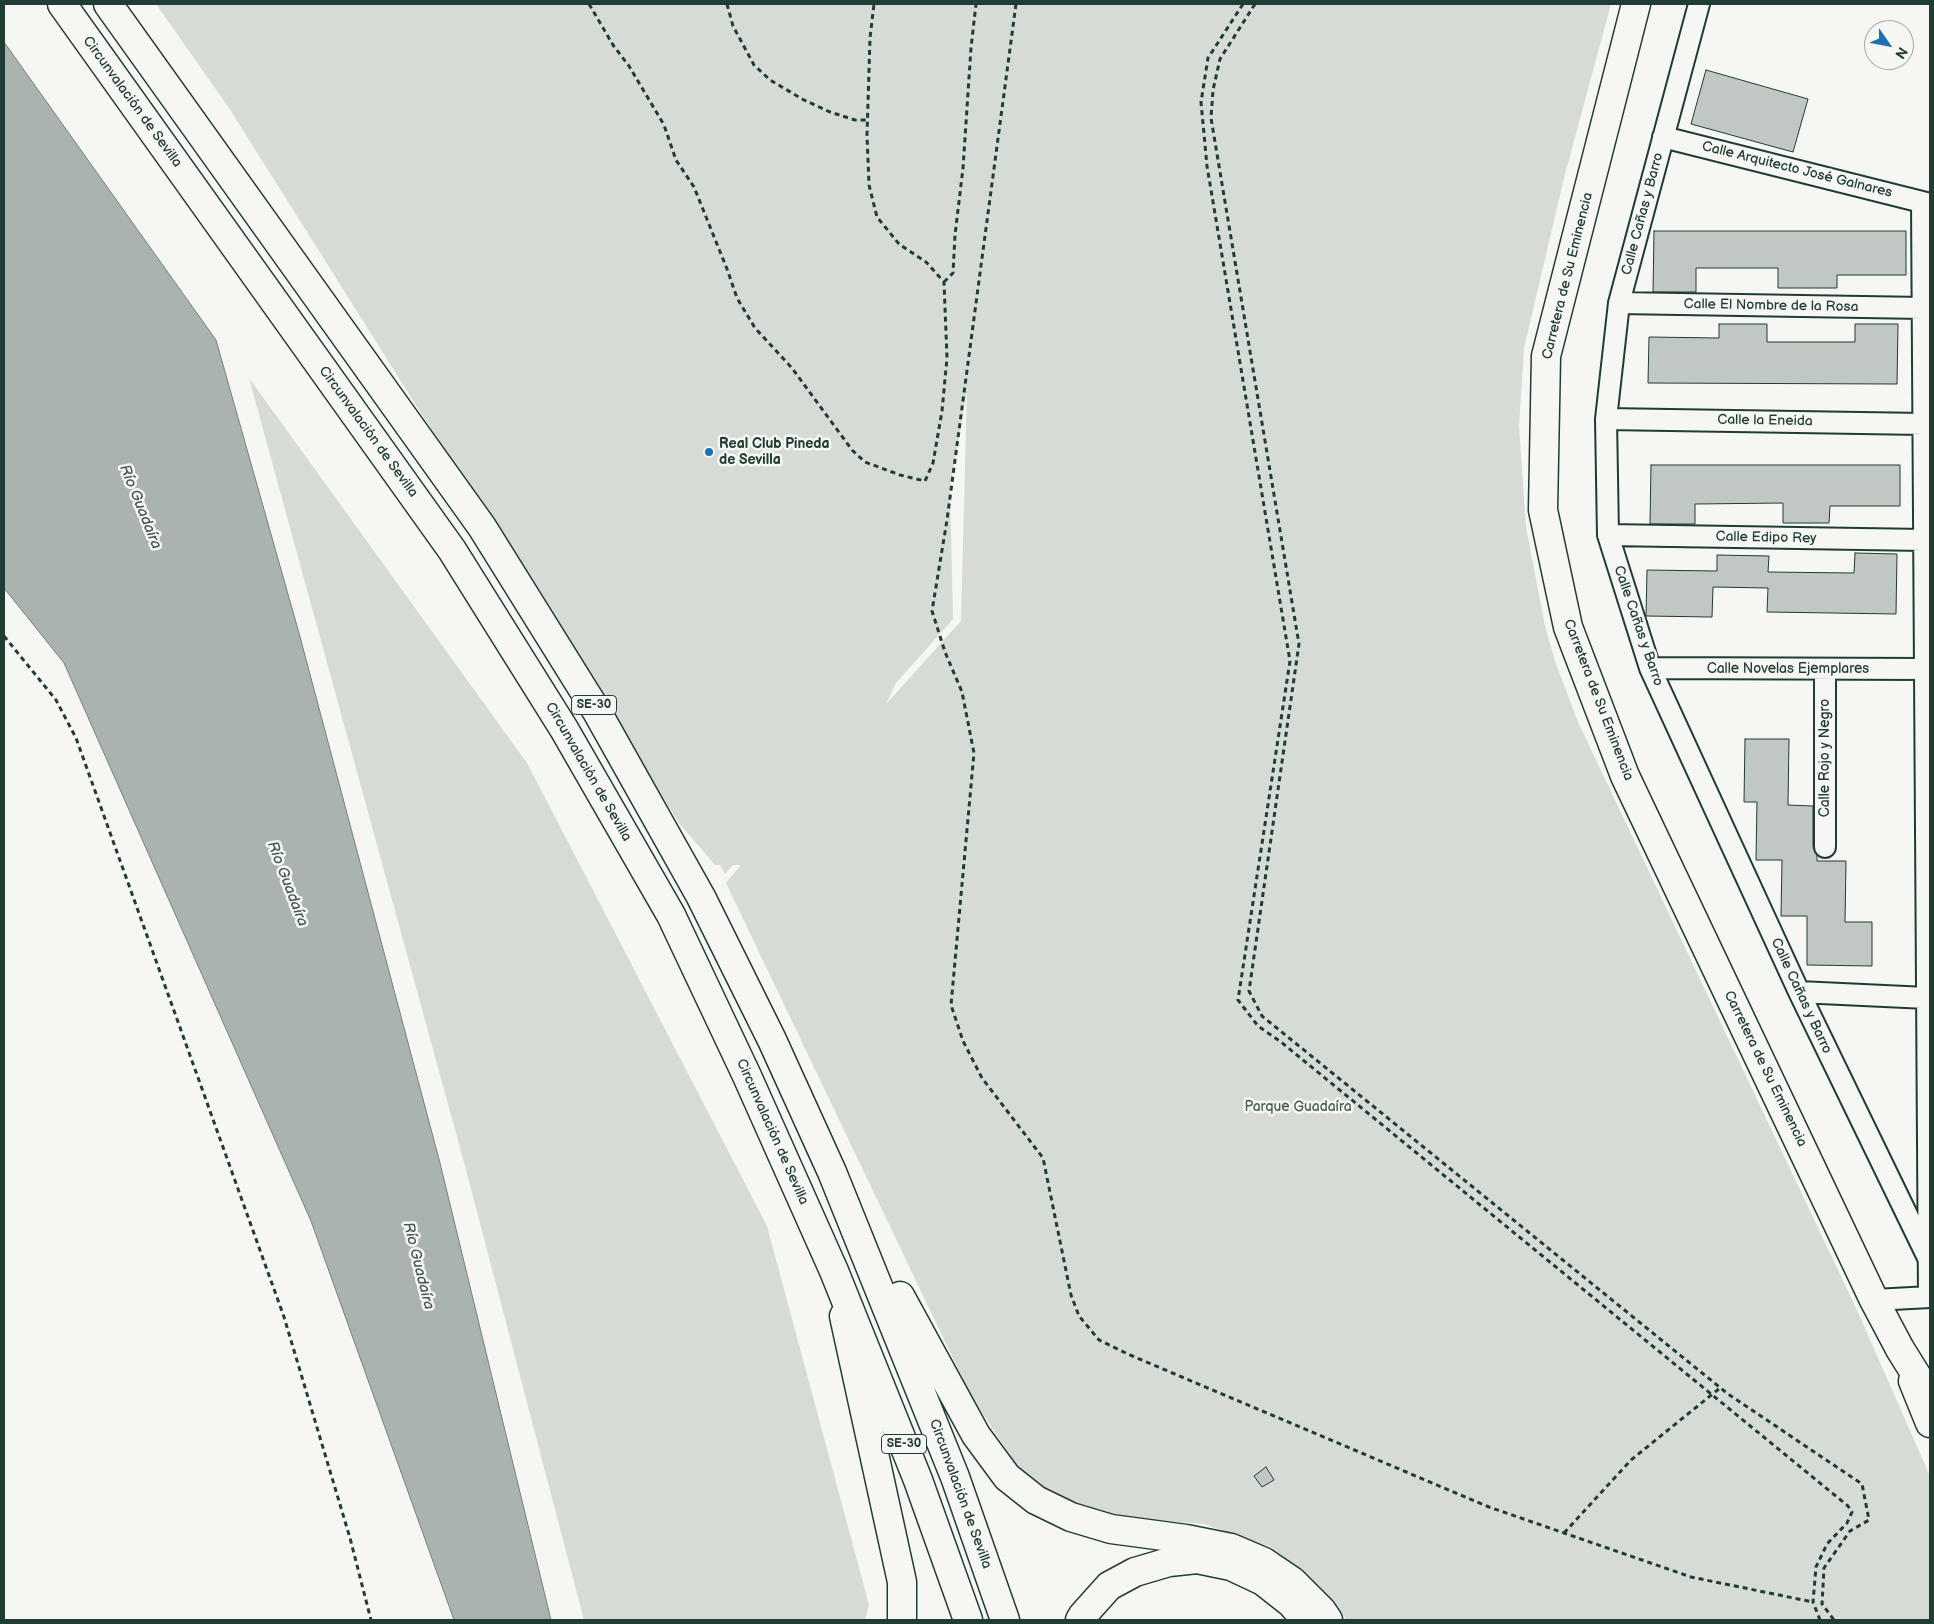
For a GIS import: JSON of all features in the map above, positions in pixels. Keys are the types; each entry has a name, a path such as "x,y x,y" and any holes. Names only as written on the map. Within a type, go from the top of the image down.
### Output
{"main road":[{"name":"Circunvalación de Sevilla","path":"62,4 452,550 564,729 671,915 834,1271 918,1480 968,1620"},
{"name":"Circunvalación de Sevilla","path":"108,4 482,527 586,693 701,897 772,1040 832,1172 955,1477 1005,1620"},
{"name":"Carretera de Su Eminencia","path":"1636,4 1546,356 1543,510 1568,627 1625,776 1874,1300 1900,1349 1930,1397"},
{"path":"832,1172 976,1435 1007,1477 1036,1500 1071,1517 1111,1529 1186,1538 1232,1548 1264,1562 1292,1581 1322,1611 1328,1620"},
{"path":"834,1271 902,1582 902,1620"},
{"name":"Carretera de Su Eminencia","path":"1900,1349 1930,1423"},
{"path":"1080,1620 1109,1586 1135,1572 1169,1562 1197,1560 1231,1566 1263,1581 1291,1602 1306,1620"}],"street":[{"name":"Calle Cañas y Barro","path":"1699,4 1619,303 1606,418 1608,535 1650,668 1799,992 1929,1260"},
{"name":"Calle Arquitecto José Galnares","path":"1663,137 1926,203"},
{"path":"1874,1300 1930,1297 1927,998 1929,946 1925,669 1927,587 1924,540 1923,308 1926,203"},
{"name":"Calle El Nombre de la Rosa","path":"1619,303 1923,308"},
{"name":"Calle la Eneida","path":"1606,418 1924,424"},
{"name":"Calle Edipo Rey","path":"1608,535 1924,540"},
{"name":"Calle Novelas Ejemplares","path":"1650,668 1925,669"},
{"name":"Calle Rojo y Negro","path":"1824,669 1825,847"},
{"path":"1799,992 1927,998"}],"path":[{"path":"589,4 613,45 629,66 664,126 676,160 694,187 737,298 755,328 792,368 852,450 865,462 900,475 924,481 933,464 942,411 947,358 944,282 926,262 899,244 877,218 869,185 867,120 870,38 874,4"},
{"path":"727,4 733,26 754,65 770,80 804,100 830,112 855,120 867,120"},
{"path":"944,282 953,273 954,234 963,158 976,4"},
{"path":"1016,4 947,520 932,611 945,652 962,692 974,753 951,1005 963,1041 982,1078 1043,1158 1071,1295 1078,1316 1099,1340 1139,1359 1489,1507 1691,1576 1813,1602"},
{"path":"1243,4 1208,58 1201,102 1207,166 1290,661 1238,1000 1258,1026 1281,1042 1844,1502 1852,1512 1847,1523 1827,1544 1816,1567 1813,1602 1820,1620"},
{"path":"1255,4 1220,59 1213,90 1211,118 1299,644 1249,991 1262,1016 1720,1388 1862,1484 1869,1520 1850,1531 1824,1568 1822,1604 1834,1620"},
{"path":"4,636 56,700 76,738 284,1317 350,1538 371,1620"},
{"path":"1564,1533 1632,1460 1720,1388"}],"green space":[{"name":"Parque Guadaíra","path":"156,4 1611,4 1564,178 1524,348 1519,426 1526,527 1545,626 1555,661 1578,722 1856,1308 1930,1476 1930,1620 1347,1620 1306,1574 1271,1547 1204,1524 1133,1518 1072,1506 1022,1473 971,1396 726,883 741,865 733,865 725,874 720,865 715,865 679,823 229,108","holes":["967,391 961,621 886,704 896,683 953,619 950,488"]},
{"path":"249,378 527,763 767,1226 869,1605 865,1620 584,1620 465,1166"}],"water":[{"name":"Río Guadaíra","path":"4,42 216,340 299,633 440,1163 551,1620 454,1620 311,1221 64,663 4,588"}],"building":[{"path":"1706,70 1808,99 1793,152 1691,124"},
{"path":"1654,231 1906,231 1906,275 1837,275 1837,288 1778,288 1778,268 1696,268 1696,292 1653,292"},
{"path":"1719,324 1767,324 1767,342 1855,342 1855,324 1898,324 1897,384 1648,383 1649,337 1719,338"},
{"path":"1651,465 1900,465 1900,506 1830,506 1829,523 1783,523 1783,503 1695,504 1695,524 1650,524"},
{"path":"1855,553 1897,554 1896,614 1767,612 1768,588 1713,587 1712,617 1646,616 1647,570 1717,571 1717,555 1769,556 1768,572 1854,573"},
{"path":"1745,739 1789,739 1788,805 1813,806 1813,847 1817,855 1817,861 1846,861 1845,922 1872,922 1872,966 1807,965 1807,916 1781,916 1782,860 1756,860 1757,802 1744,802"},
{"path":"1266,1467 1274,1480 1262,1487 1254,1476"}],"place":[{"name":"Real Club Pineda de Sevilla","path":"709,452"}]}
